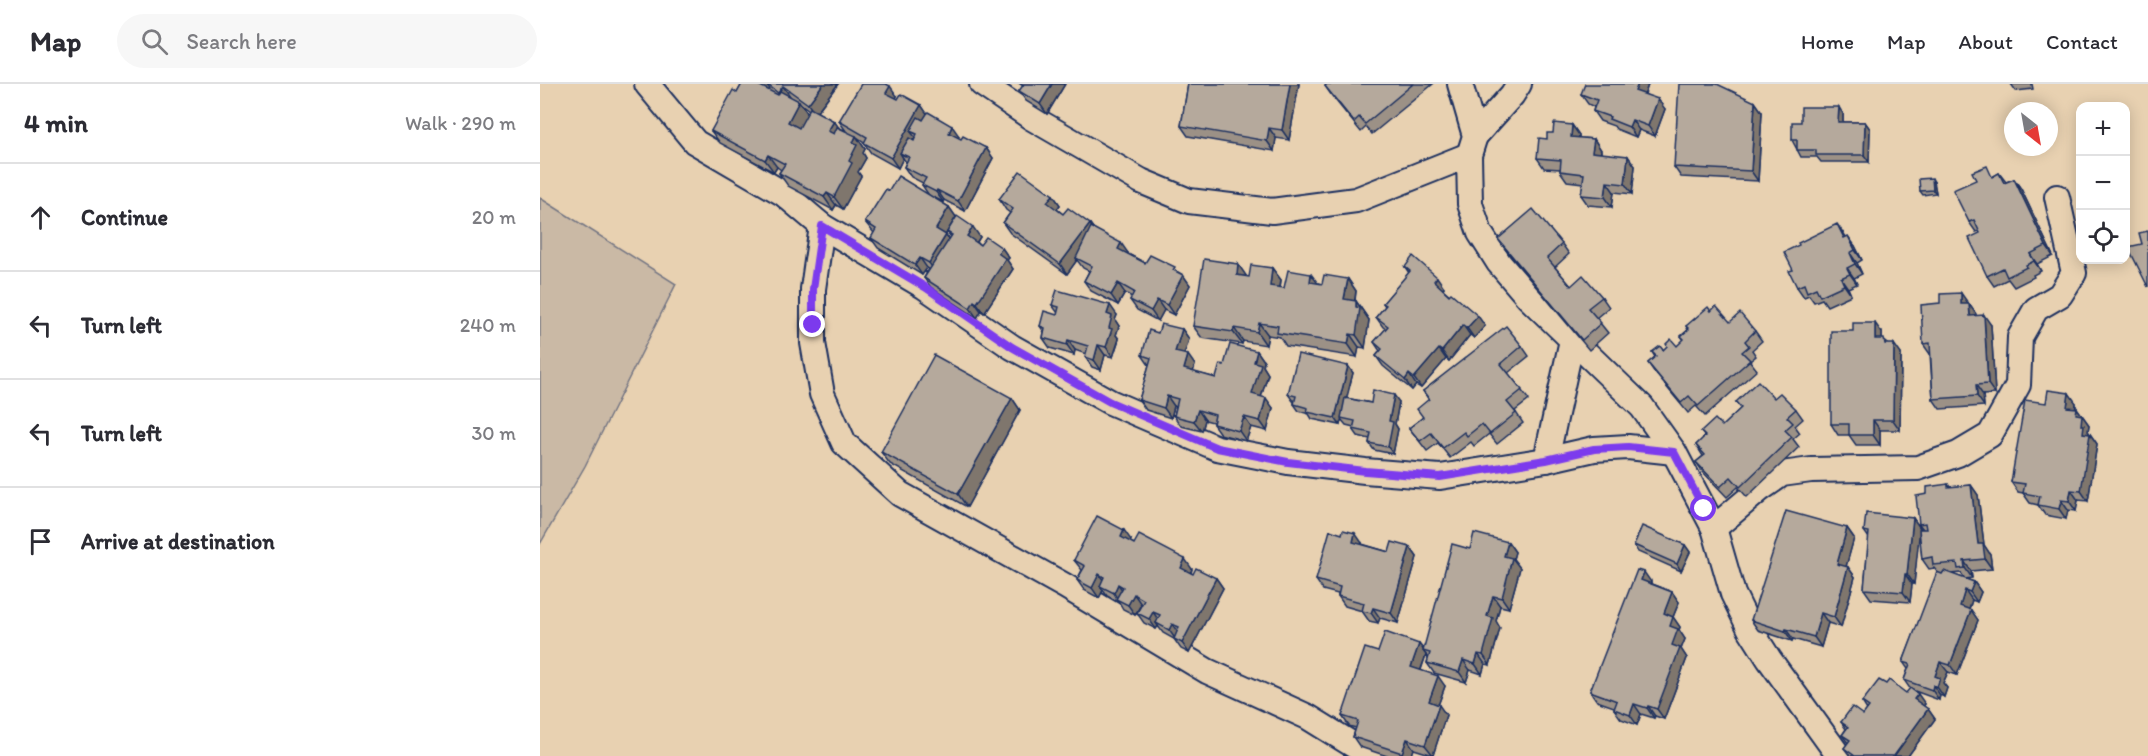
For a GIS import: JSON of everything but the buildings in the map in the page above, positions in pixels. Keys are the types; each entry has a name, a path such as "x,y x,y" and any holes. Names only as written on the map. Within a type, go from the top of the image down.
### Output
{"street":[{"path":"647,84 695,142 784,194 822,226 925,287 1012,347 1100,396 1217,448 1310,465 1440,477 1546,460 1594,449 1628,447 1674,452"},
{"path":"982,84 1032,118 1141,181 1189,201 1272,212 1356,200 1472,146 1519,84"},
{"path":"1460,84 1472,146 1470,204 1480,233 1499,263 1528,297 1642,407 1674,452 1714,528 1733,594 1750,629 1775,668 1839,756"},
{"path":"1714,528 1782,474 1918,468 1958,454 1990,435 2018,385 2020,337 2036,309 2060,296 2074,273 2057,197"},
{"path":"822,226 813,289 813,343 822,394 844,443 900,494 1065,586 1207,671 1308,717 1371,756"},
{"path":"1546,460 1572,340"}],"shaded area":[{"path":"540,198 676,284 585,466 540,544"}],"route":[{"path":"813,325 813,289 822,226 925,287 1012,347 1110,402 1217,448 1288,462 1440,477 1546,460 1594,449 1628,447 1674,452 1704,509"}]}
